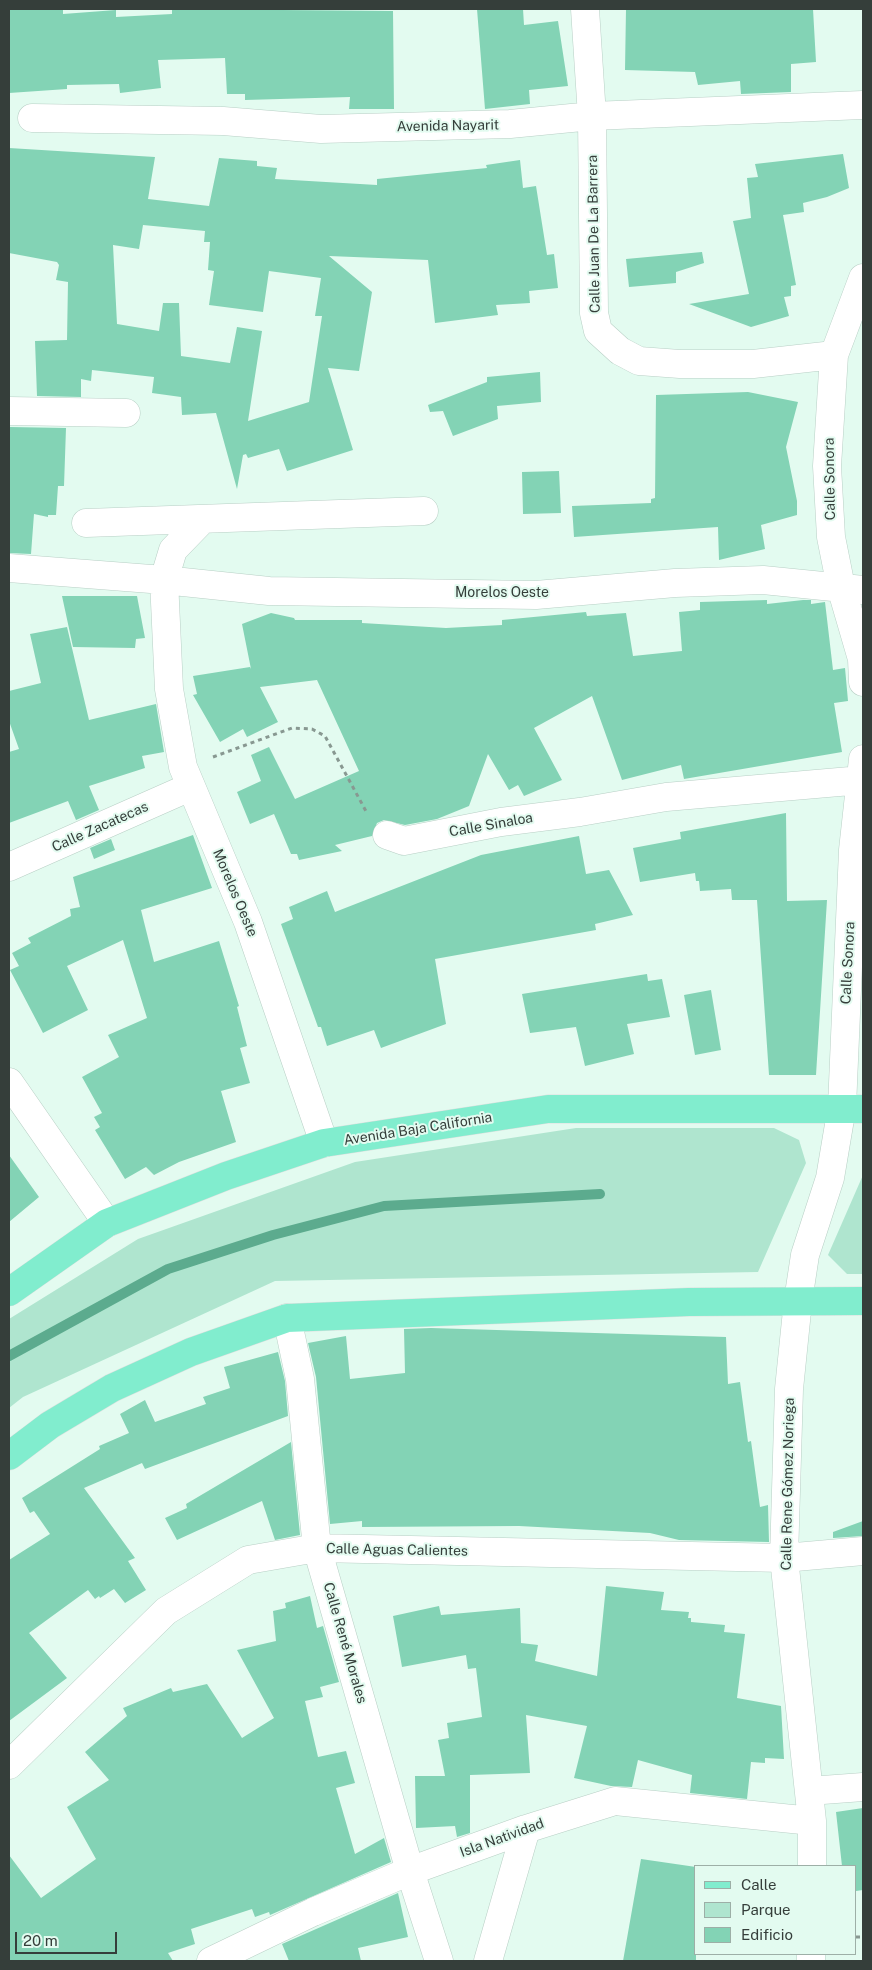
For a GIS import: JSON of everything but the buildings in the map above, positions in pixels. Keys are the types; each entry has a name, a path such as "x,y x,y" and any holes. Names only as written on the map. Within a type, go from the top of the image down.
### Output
{"main road":[{"name":"Avenida Baja California","path":"9,1292 107,1223 226,1176 324,1143 548,1109 852,1108"},
{"path":"9,1456 50,1424 112,1388 191,1352 287,1318 688,1302 863,1301"}],"street":[{"name":"Calle Juan De La Barrera","path":"585,9 592,116 594,312 598,331 611,344 639,361 680,364 753,364 834,355"},
{"name":"Avenida Nayarit","path":"32,118 223,121 321,129 510,124 592,116 863,105"},
{"name":"Calle Sonora","path":"863,278 854,322 834,355 827,466 831,537 852,589 862,659 863,682"},
{"path":"9,411 126,413"},
{"path":"86,523 424,511"},
{"path":"164,580 173,550 203,519"},
{"name":"Morelos Oeste","path":"9,568 164,580 269,591 536,594 675,583 763,580 852,589"},
{"name":"Morelos Oeste","path":"164,580 169,689 187,777 261,957 324,1143"},
{"name":"Calle Sonora","path":"852,1108 858,851 863,770"},
{"name":"Calle Sinaloa","path":"387,835 404,841 502,822 580,812 666,796 863,770"},
{"name":"Calle Zacatecas","path":"9,867 187,777"},
{"path":"9,1082 107,1223"},
{"name":"Calle Rene Gómez Noriega","path":"812,1865 812,1821 784,1558 789,1389 798,1301 806,1255 852,1108"},
{"name":"Calle René Morales","path":"287,1318 300,1379 318,1548 410,1871 439,1961"},
{"name":"Calle Aguas Calientes","path":"9,1766 166,1611 248,1560 318,1548 784,1558 863,1551"},
{"path":"809,1791 863,1787"},
{"name":"Isla Natividad","path":"211,1961 313,1912 410,1871 526,1828 615,1801 812,1821"},
{"path":"488,1961 526,1828"}],"path":[{"path":"187,777 292,728 312,729 325,736 374,826 387,835"}],"green space":[{"path":"576,1128 774,1128 799,1140 806,1163 758,1272 275,1281 23,1397 9,1408 9,1319 138,1239 355,1162"},
{"path":"863,1175 863,1274 847,1274 828,1255"}],"waterway":[{"path":"9,1356 168,1269 273,1235 384,1206 600,1194"}]}
